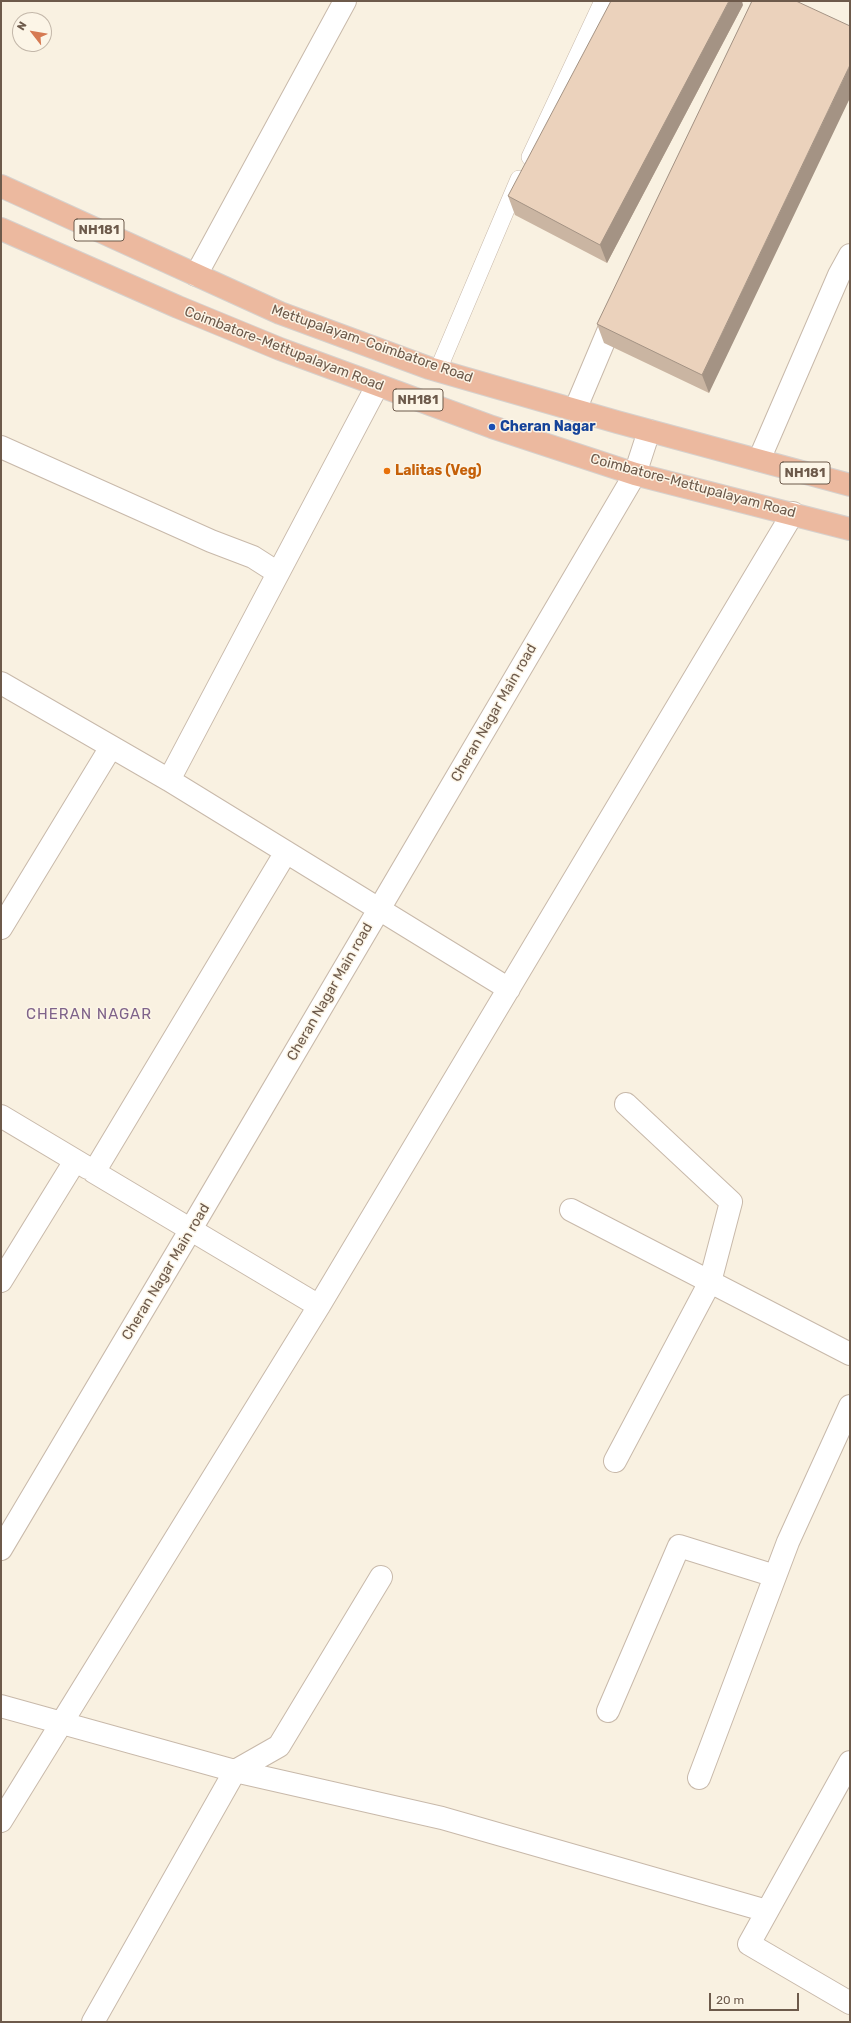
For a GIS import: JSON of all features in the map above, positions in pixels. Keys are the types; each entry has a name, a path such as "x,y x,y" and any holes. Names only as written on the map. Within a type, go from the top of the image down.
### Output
{"highway":[{"name":"Mettupalayam-Coimbatore Road","path":"1,186 280,313 438,370 649,431 850,485"},
{"name":"Coimbatore-Mettupalayam Road","path":"1,229 280,350 500,430 635,474 741,502 793,513 850,528"}],"street":[{"path":"196,275 345,1"},
{"path":"759,460 839,275 850,255"},
{"path":"575,410 622,300"},
{"path":"169,780 377,386"},
{"name":"Cheran Nagar Main road","path":"1,1549 635,474 649,431"},
{"path":"1,447 211,541 253,557 278,573"},
{"path":"1,1821 319,1306 793,513"},
{"path":"1,683 169,780 509,988"},
{"path":"1,928 111,747"},
{"path":"94,1172 286,852"},
{"path":"615,1461 710,1282 731,1202 626,1104"},
{"path":"1,1116 319,1306"},
{"path":"1,1281 75,1161"},
{"path":"571,1210 850,1354"},
{"path":"699,1778 788,1542 850,1406"},
{"path":"608,1711 679,1546 775,1576"},
{"path":"93,2022 235,1771 279,1746 381,1578"},
{"path":"1,1706 235,1771 442,1818 767,1911"},
{"path":"850,1762 749,1944 850,2003"}],"lane":[{"path":"438,370 517,184 603,1"}],"building":[{"path":"611,1 729,1 600,245 508,196"},
{"path":"752,1 796,1 850,26 850,65 702,375 597,324"}],"place":[{"name":"Cheran Nagar","path":"492,427"},
{"name":"Lalitas (Veg)","path":"387,471"}],"district":[{"name":"CHERAN NAGAR","path":"89,1015"}]}
